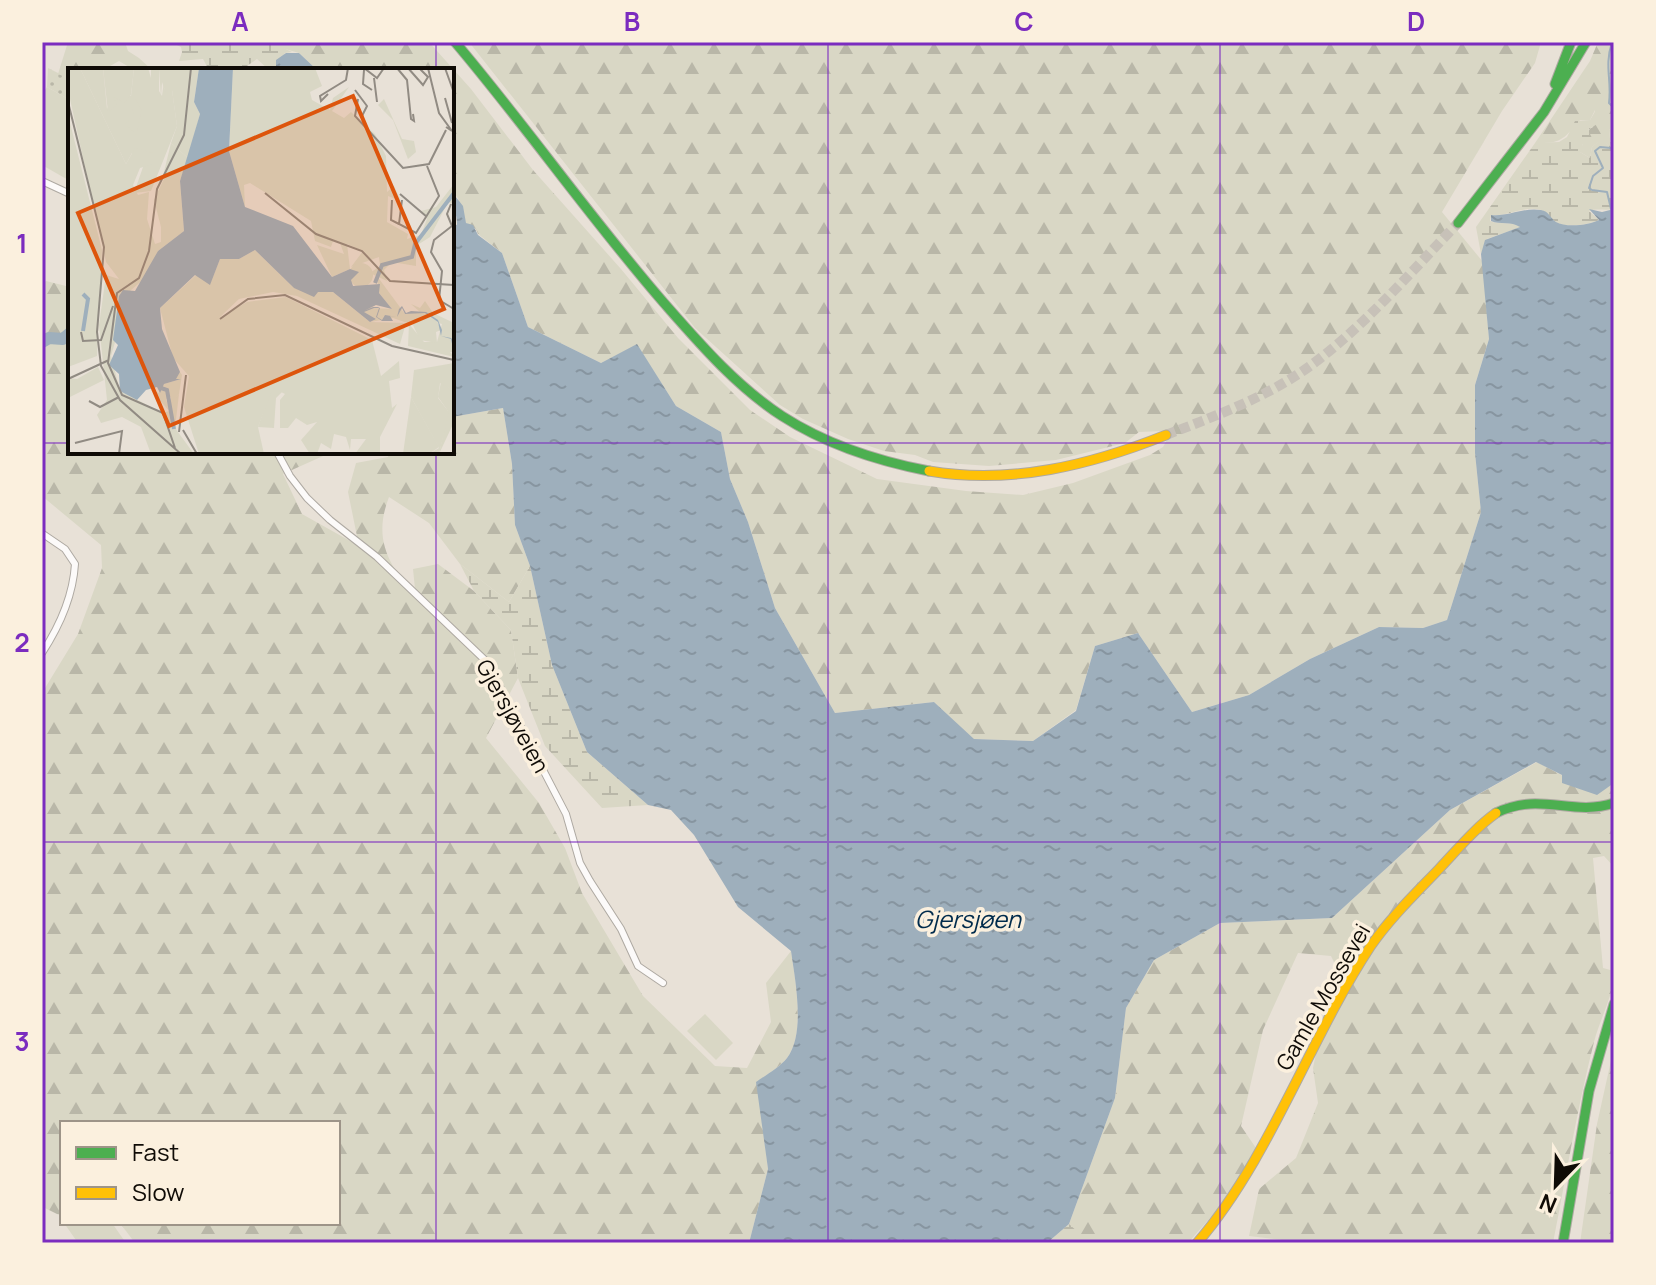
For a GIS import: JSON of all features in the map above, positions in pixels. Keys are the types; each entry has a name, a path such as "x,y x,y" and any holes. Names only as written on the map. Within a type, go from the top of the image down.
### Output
{"main road":[{"path":"455,42 585,209 679,321 747,391 801,427 878,460 915,469 974,476 1030,473 1067,467 1166,435"},
{"path":"1547,104 1571,42"},
{"path":"1458,223 1483,194 1547,104 1586,42"},
{"name":"Gamle Mossevei","path":"1197,1243 1239,1185 1363,957 1393,917 1498,812 1528,801 1587,809 1599,809 1614,803"},
{"path":"1563,1243 1587,1104 1614,1004"},
{"path":"1570,1243 1587,1132 1614,1024"}],"street":[{"path":"42,181 68,193"},
{"name":"Gjersjøveien","path":"278,454 307,498 377,557 487,662 566,814 580,863 621,929 638,966 663,983"},
{"path":"42,534 65,549 75,564 63,614 42,653"}],"green space":[{"path":"68,42 125,42 128,51 150,68 131,68 119,61 107,68 68,68 68,78 58,74"},
{"path":"170,42 250,42 256,45 272,42 292,52 285,53 276,66 278,68 267,68 257,59 244,68 208,68 203,59 179,61 181,47"},
{"path":"272,42 429,42 452,68 315,68 299,53 275,46"},
{"path":"469,42 1541,42 1535,63 1502,111 1442,212 1483,262 1489,339 1475,385 1475,453 1481,512 1447,620 1423,628 1379,627 1310,659 1249,695 1192,712 1138,633 1095,646 1076,710 1033,741 973,739 934,702 835,713 775,608 748,522 730,479 721,432 676,406 637,345 601,363 528,327 502,253 466,223 454,194 454,70 533,170 678,338 750,410 790,437 877,479 1023,495 1073,483 1150,455 1163,447 1168,438 1164,431 1139,432 1125,443 1056,460 989,466 933,462 915,455 884,451 803,419 780,405 695,328"},
{"path":"1598,42 1614,42 1614,98 1611,102 1614,106 1614,126 1609,130 1611,147 1601,140 1592,147 1590,158 1580,152 1583,143 1591,138 1588,130 1593,127 1595,110 1590,120 1580,120 1561,139 1535,143 1590,61"},
{"path":"48,68 68,78 68,99 47,87"},
{"path":"47,87 68,99 68,180 42,165 42,95"},
{"path":"1598,109 1597,124 1588,130 1592,138 1582,145 1586,151 1580,152 1590,158 1592,147 1601,139 1611,147 1609,130 1614,126 1614,209 1589,211 1599,220 1572,225 1560,224 1543,211 1534,209 1491,215 1490,221 1521,227 1487,239 1481,254 1476,227 1535,143 1559,142 1567,137 1575,121 1590,120"},
{"path":"46,281 68,286 68,454 328,454 283,474 302,514 359,546 348,492 356,463 388,457 389,454 454,454 454,417 503,408 512,464 515,525 530,566 509,602 460,564 429,523 389,497 382,527 386,552 416,599 413,569 438,564 474,591 511,630 518,678 486,738 539,803 565,848 582,893 643,996 715,1066 747,1068 771,1022 766,983 791,951 798,1006 796,1035 787,1058 757,1082 768,1169 749,1243 135,1243 122,1225 340,1225 340,1121 60,1121 60,1214 45,1208 42,1179 42,693 78,634 102,568 101,545 42,496 42,284"},
{"path":"460,564 509,602 530,566 552,665 587,752 648,805 602,808 545,746 518,678 511,630 474,591"},
{"path":"1537,762 1597,794 1614,783 1614,867 1604,856 1593,858 1603,968 1614,971 1613,980 1588,1067 1553,1243 1308,1243 1249,1236 1259,1189 1296,1158 1318,1103 1313,1068 1324,1015 1342,979 1331,956 1298,953 1263,1030 1241,1126 1258,1151 1239,1185 1188,1243 1076,1243 1069,1224 1115,1098 1126,1008 1154,960 1220,923 1332,918 1450,810"},
{"path":"705,1014 733,1043 716,1060 687,1031"},
{"path":"1614,1047 1614,1243 1580,1243 1597,1124"},
{"path":"1069,1224 1090,1243 1047,1243"},
{"path":"65,1225 113,1225 126,1243 78,1243"}],"water":[{"path":"286,53 299,53 315,68 278,68 276,60"},
{"name":"Gjersjøen","path":"454,195 463,206 466,223 473,225 478,235 502,253 528,327 601,363 637,344 676,406 721,432 730,479 748,522 775,608 835,713 934,702 974,739 1033,741 1076,711 1095,646 1138,633 1192,712 1249,695 1310,659 1379,627 1423,628 1447,620 1481,512 1475,453 1475,385 1489,339 1481,254 1485,240 1520,227 1491,221 1491,215 1541,210 1560,224 1578,225 1599,220 1589,209 1602,212 1614,209 1614,783 1597,795 1562,783 1562,775 1536,762 1450,810 1332,918 1220,923 1154,960 1126,1008 1115,1098 1069,1224 1047,1243 749,1243 768,1169 756,1082 787,1058 796,1035 798,1006 791,951 738,907 694,835 671,810 648,805 587,752 552,665 530,566 515,525 512,464 503,408 454,417 454,224 457,225"}],"waterway":[{"path":"1612,42 1609,103 1614,108"},
{"path":"1614,130 1614,143"},
{"path":"1611,209 1607,192 1589,188 1593,176 1603,168 1595,151 1614,145"},
{"path":"42,342 49,338 63,339 68,335"}],"tunnel":[{"path":"1166,435 1264,394 1318,360 1373,311 1458,223"}],"traffic: fast":[{"path":"455,42 637,271 734,378 782,416 835,444 929,471"},
{"path":"1555,84 1571,42"},
{"path":"1458,223 1544,112 1586,42"},
{"path":"1496,813 1527,804 1598,807 1614,803"},
{"path":"1563,1243 1589,1091 1614,1004"}],"traffic: slow":[{"path":"929,471 990,476 1050,470 1109,455 1166,435"},
{"path":"1197,1243 1246,1175 1327,1021 1370,947 1473,832 1496,813"}]}
